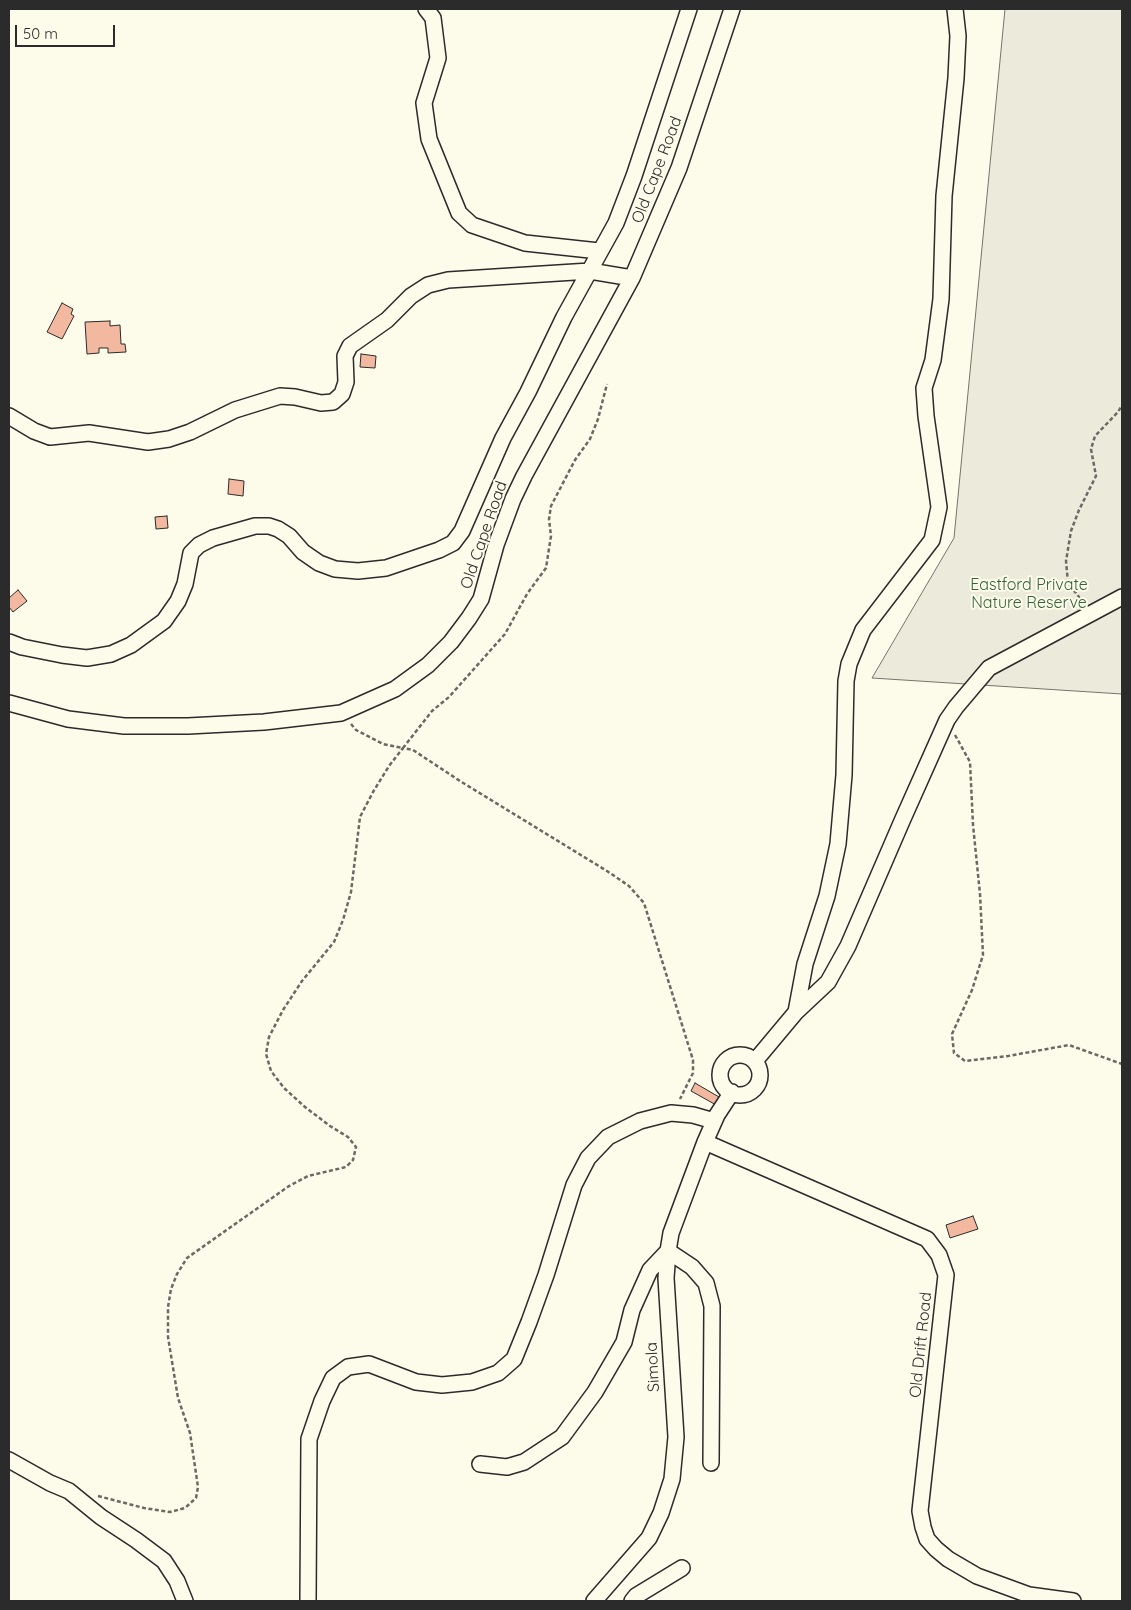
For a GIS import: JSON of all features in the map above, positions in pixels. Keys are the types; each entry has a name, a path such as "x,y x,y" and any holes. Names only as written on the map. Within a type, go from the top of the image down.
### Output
{"street":[{"path":"426,9 433,18 438,58 424,103 429,139 458,213 472,225 525,243 599,252"},
{"path":"9,642 22,647 87,658 111,654 131,645 164,621 178,601 185,584 191,553 199,545 212,538 255,526 268,526 278,529 289,536 303,552 319,563 335,569 358,571 386,568 439,550 453,543 462,531 503,438 528,392 564,317 616,223 634,176 689,9"},
{"name":"Old Cape Road","path":"9,703 68,719 124,726 188,726 264,722 341,712 395,689 428,665 451,642 470,618 481,599 496,545 513,499 632,278 679,168 732,9"},
{"path":"796,1012 805,964 827,896 838,844 844,775 846,681 849,664 863,630 932,540 939,507 926,416 924,388 933,360 941,299 944,196 956,78 958,36 955,9"},
{"path":"9,416 34,431 50,437 89,433 148,442 169,439 190,432 235,410 280,396 295,397 321,403 334,402 342,394 346,382 344,356 350,346 387,320 410,296 428,285 448,280 590,271 632,278"},
{"path":"755,1061 796,1012 828,982 848,946 947,720 956,708 989,668 1122,597"},
{"path":"742,1055 755,1061 760,1068 760,1076 754,1089 747,1093 739,1094 726,1088 721,1074 727,1060 734,1056 742,1055"},
{"name":"Simola","path":"594,1601 648,1538 661,1513 672,1479 676,1437 666,1278 668,1251 672,1233 705,1142 716,1118 732,1092"},
{"path":"308,1601 309,1439 322,1401 333,1378 348,1367 369,1364 416,1382 442,1385 472,1382 498,1373 514,1359 546,1275 574,1185 588,1158 608,1137 640,1121 671,1113 716,1118"},
{"name":"Old Drift Road","path":"705,1142 927,1239 939,1255 946,1274 920,1511 927,1540 948,1559 977,1576 1029,1595 1073,1601"},
{"path":"480,1464 507,1467 524,1462 562,1437 595,1392 624,1342 632,1310 650,1270 668,1251 692,1267 706,1283 712,1306 711,1463"},
{"path":"9,1460 50,1483 69,1491 101,1517 164,1561 177,1581 185,1601"},
{"path":"632,1601 636,1596 682,1568"}],"path":[{"path":"94,1495 144,1508 170,1512 185,1508 196,1498 198,1487 190,1434 178,1398 168,1337 168,1307 171,1289 177,1274 187,1258 289,1186 308,1176 346,1167 353,1160 356,1147 348,1136 305,1108 284,1088 271,1071 266,1054 269,1037 283,1010 302,981 334,942 351,892 360,817 373,792 389,766 432,711 449,697 505,634 527,594 546,568 551,536 549,519 551,506 575,460 590,439 598,419 607,384"},
{"path":"1083,618 1079,597 1068,583 1066,561 1071,530 1096,476 1091,449 1095,436 1118,412 1122,405"},
{"path":"341,712 356,730 383,744 413,750 607,871 629,886 644,903 693,1060 693,1072 689,1083 671,1113"},
{"path":"947,720 970,762 983,954 972,990 952,1034 954,1053 965,1061 1008,1056 1069,1045 1122,1064"}],"green space":[{"name":"Eastford Private Nature Reserve","path":"1005,9 1122,9 1122,694 872,678 954,538"}],"building":[{"path":"62,303 73,309 71,314 74,316 62,339 47,332"},
{"path":"110,321 110,326 120,325 121,344 125,344 126,352 108,353 108,348 99,348 99,353 87,354 85,322"},
{"path":"361,354 376,356 375,368 360,367"},
{"path":"229,479 244,481 243,496 228,494"},
{"path":"167,516 168,528 156,529 155,517"},
{"path":"18,590 27,601 13,612 9,607 9,598"},
{"path":"695,1083 731,1104 727,1111 691,1091"},
{"path":"973,1216 978,1229 950,1238 946,1225"}]}
